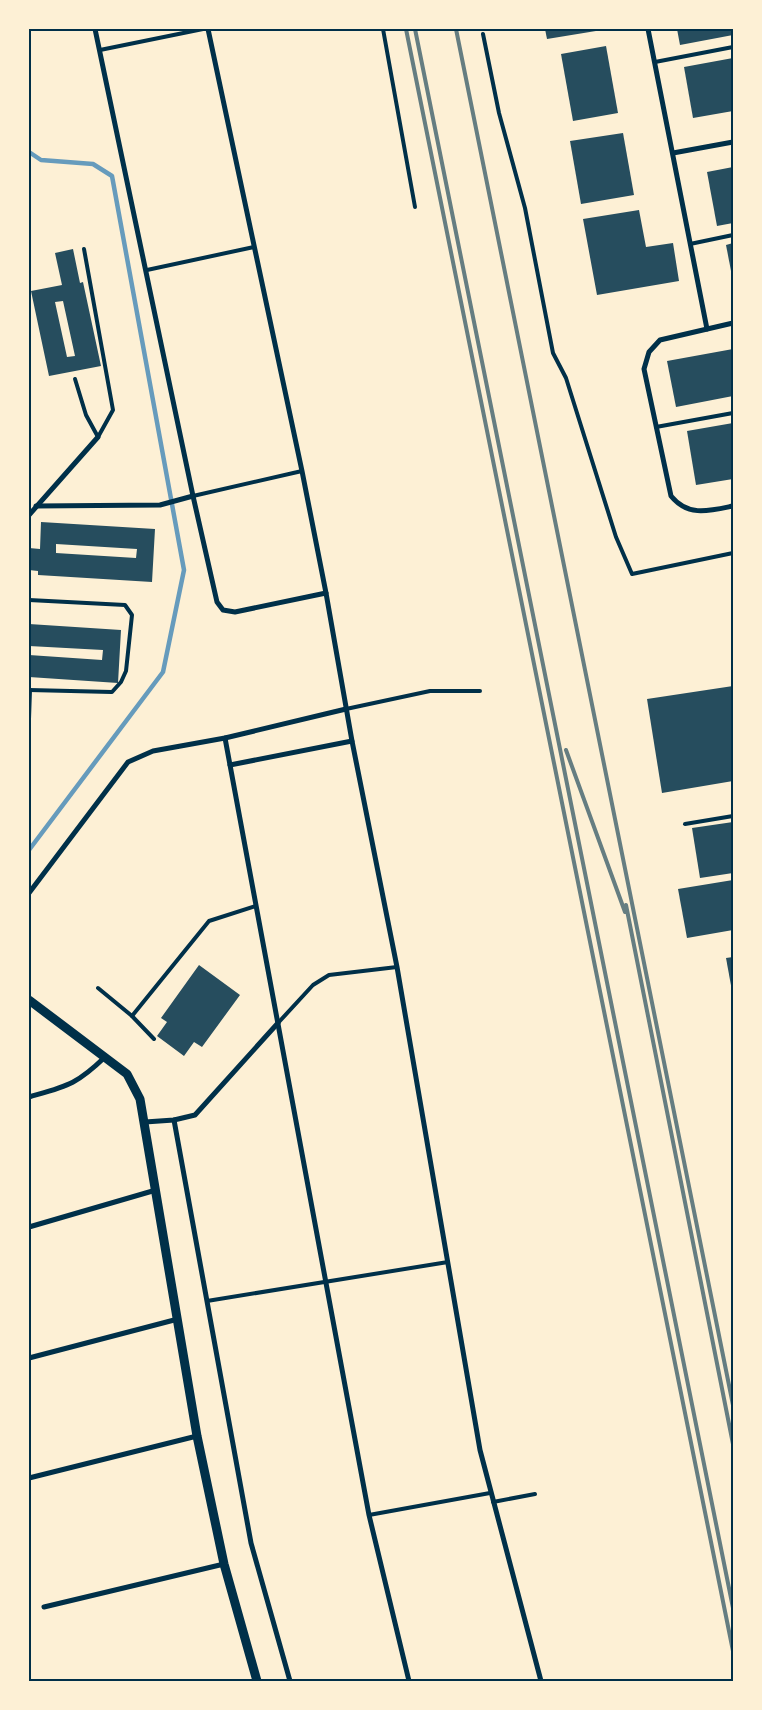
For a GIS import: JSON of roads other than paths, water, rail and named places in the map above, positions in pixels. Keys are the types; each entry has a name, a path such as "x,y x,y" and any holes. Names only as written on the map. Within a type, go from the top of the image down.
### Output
{"street":[{"path":"96,29 193,496 217,602 223,610 235,612 326,594"},
{"path":"208,29 302,471 326,594 352,741 397,967 479,1440 490,1493 541,1681"},
{"path":"648,29 706,329"},
{"path":"673,153 733,142"},
{"path":"733,323 660,340 649,352 644,369 668,486 677,504 695,512 733,506"},
{"path":"29,515 98,437"},
{"path":"36,506 160,505 193,496"},
{"path":"29,893 128,762 153,751 225,738 346,709"},
{"path":"225,738 369,1515 409,1681"},
{"path":"230,765 352,741"},
{"path":"29,1000 127,1074 140,1099 197,1436 224,1564 256,1681"},
{"path":"145,1122 195,1116 278,1023"},
{"path":"29,1096 70,1085 84,1078 105,1057"},
{"path":"174,1120 251,1543 290,1681"},
{"path":"29,1227 156,1190"},
{"path":"29,1358 178,1319"},
{"path":"29,1478 197,1436"},
{"path":"44,1607 224,1564"}],"lane":[{"path":"100,50 203,29"},
{"path":"383,29 416,208"},
{"path":"482,34 499,113 525,208 553,353 566,378 616,537 632,574 733,553"},
{"path":"655,62 733,47"},
{"path":"690,244 733,235"},
{"path":"147,270 254,247"},
{"path":"84,249 113,410 98,437"},
{"path":"75,379 86,415 98,437"},
{"path":"656,428 733,413"},
{"path":"193,496 302,471"},
{"path":"29,600 125,605 132,615 126,670 121,682 112,692 29,690 29,719"},
{"path":"346,709 430,691 480,691"},
{"path":"684,824 733,816"},
{"path":"132,1016 209,921 256,906"},
{"path":"278,1023 313,985 329,975 397,967"},
{"path":"98,988 132,1016 154,1039"},
{"path":"207,1301 448,1262"},
{"path":"369,1515 490,1493"},
{"path":"493,1502 534,1494"}],"waterway":[{"path":"29,152 41,160 93,164 112,176 184,570 163,672 29,850"}],"railway":[{"path":"406,29 733,1651"},
{"path":"415,29 733,1608"},
{"path":"456,29 733,1405"},
{"path":"566,750 625,912"},
{"path":"626,905 733,1444"}]}
